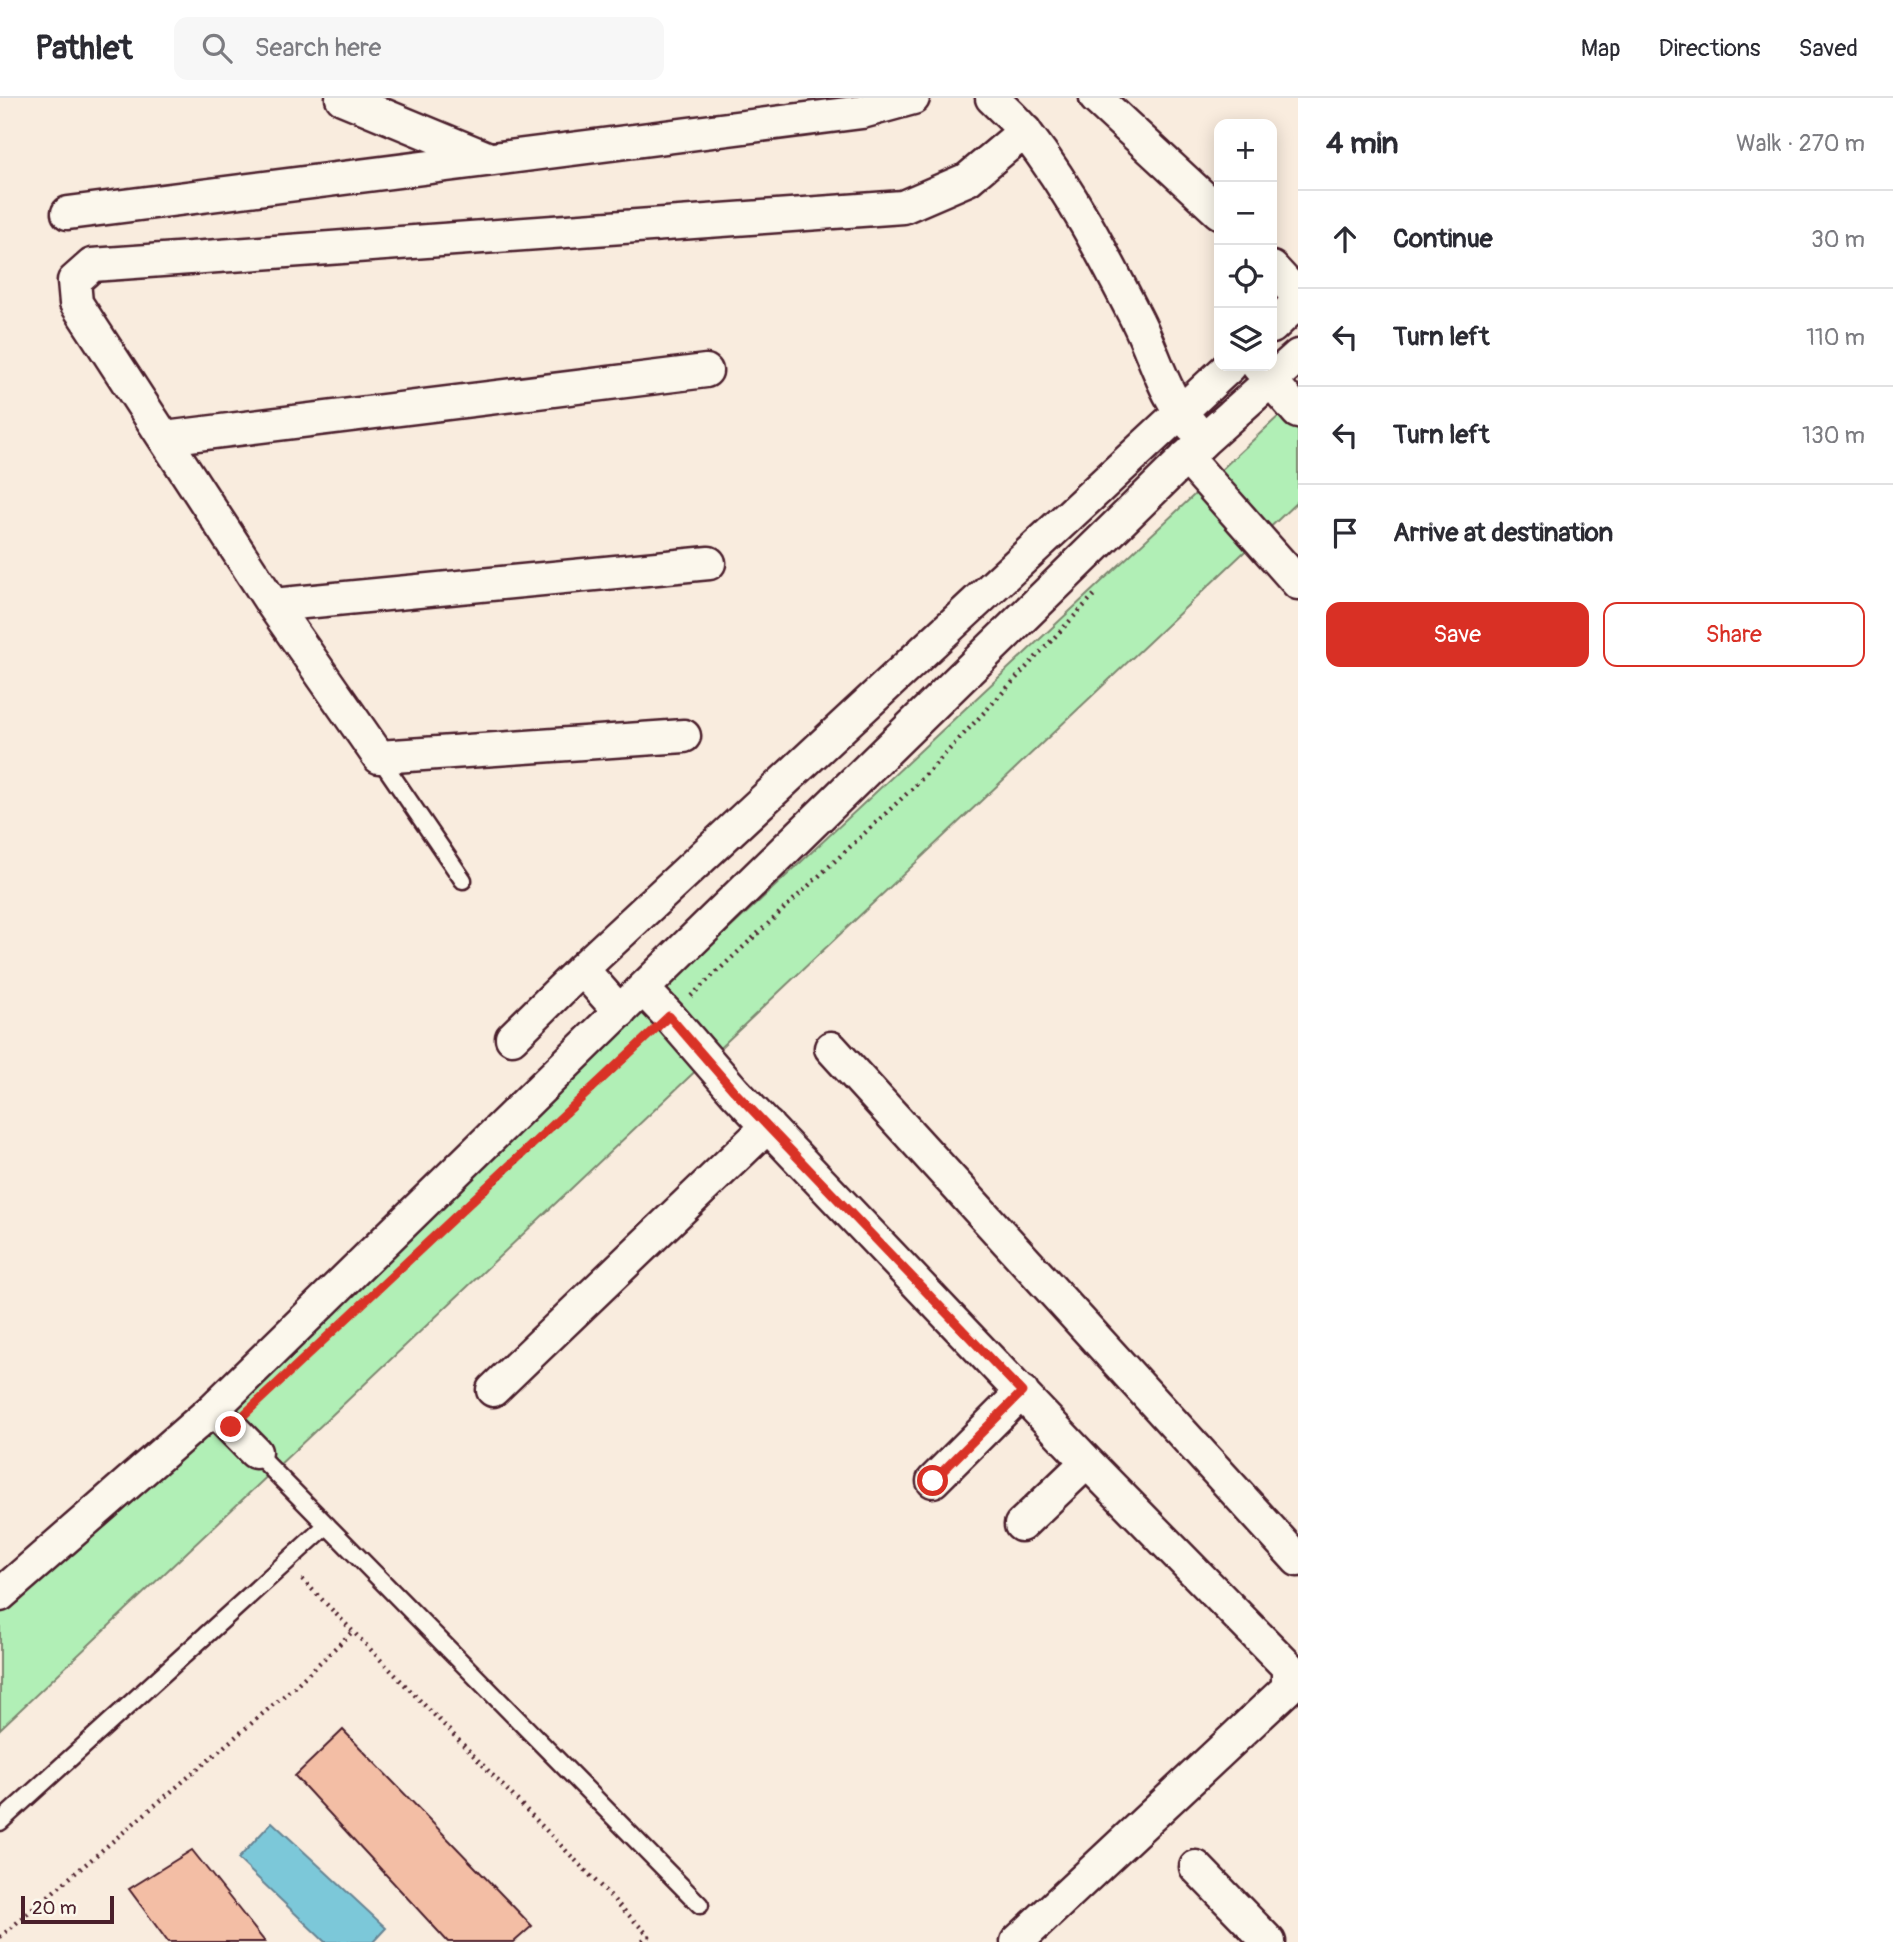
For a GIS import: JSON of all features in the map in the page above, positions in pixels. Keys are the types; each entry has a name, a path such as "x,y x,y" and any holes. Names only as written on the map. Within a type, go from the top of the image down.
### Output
{"street":[{"path":"342,98 488,158"},
{"path":"827,98 862,112"},
{"path":"68,213 862,112 913,98"},
{"path":"992,98 1025,131 1095,237 1148,343 1166,390 1195,449 1298,583"},
{"path":"1096,98 1214,207"},
{"path":"684,736 379,757 273,605 76,303 74,281 92,265 903,207 968,179 1025,131"},
{"path":"1277,273 1298,296"},
{"path":"1277,322 1298,302"},
{"path":"0,1595 214,1409 1195,449 1265,374 1298,356"},
{"path":"165,438 706,371"},
{"path":"512,1038 582,969 1178,411 1224,371"},
{"path":"1265,374 1298,412"},
{"path":"273,605 709,563"},
{"path":"582,969 620,1012"},
{"path":"643,989 768,1126 1087,1462 1288,1667 1288,1688 1017,1942"},
{"path":"831,1048 1298,1560"},
{"path":"493,1390 768,1126"},
{"path":"933,1481 1022,1392"},
{"path":"214,1409 256,1452"},
{"path":"1021,1525 1087,1462"},
{"path":"0,1567 47,1553"},
{"path":"1196,1867 1269,1942"}],"lane":[{"path":"379,757 463,880"},
{"path":"256,1452 700,1905"},
{"path":"0,1822 327,1525"}],"path":[{"path":"475,1200 915,785 1101,587"},
{"path":"287,1563 649,1936 640,1942"},
{"path":"0,1937 283,1697 352,1632"}],"green space":[{"path":"1298,398 1298,501 0,1729 0,1610"}],"water":[{"path":"272,1822 386,1928 373,1942 325,1942 238,1859"}],"building":[{"path":"343,1730 532,1926 514,1942 448,1942 295,1776"},
{"path":"192,1850 265,1942 168,1942 129,1889"}],"route":[{"path":"231,1427 618,1067 669,1016 734,1091 1022,1392 933,1481"}]}
